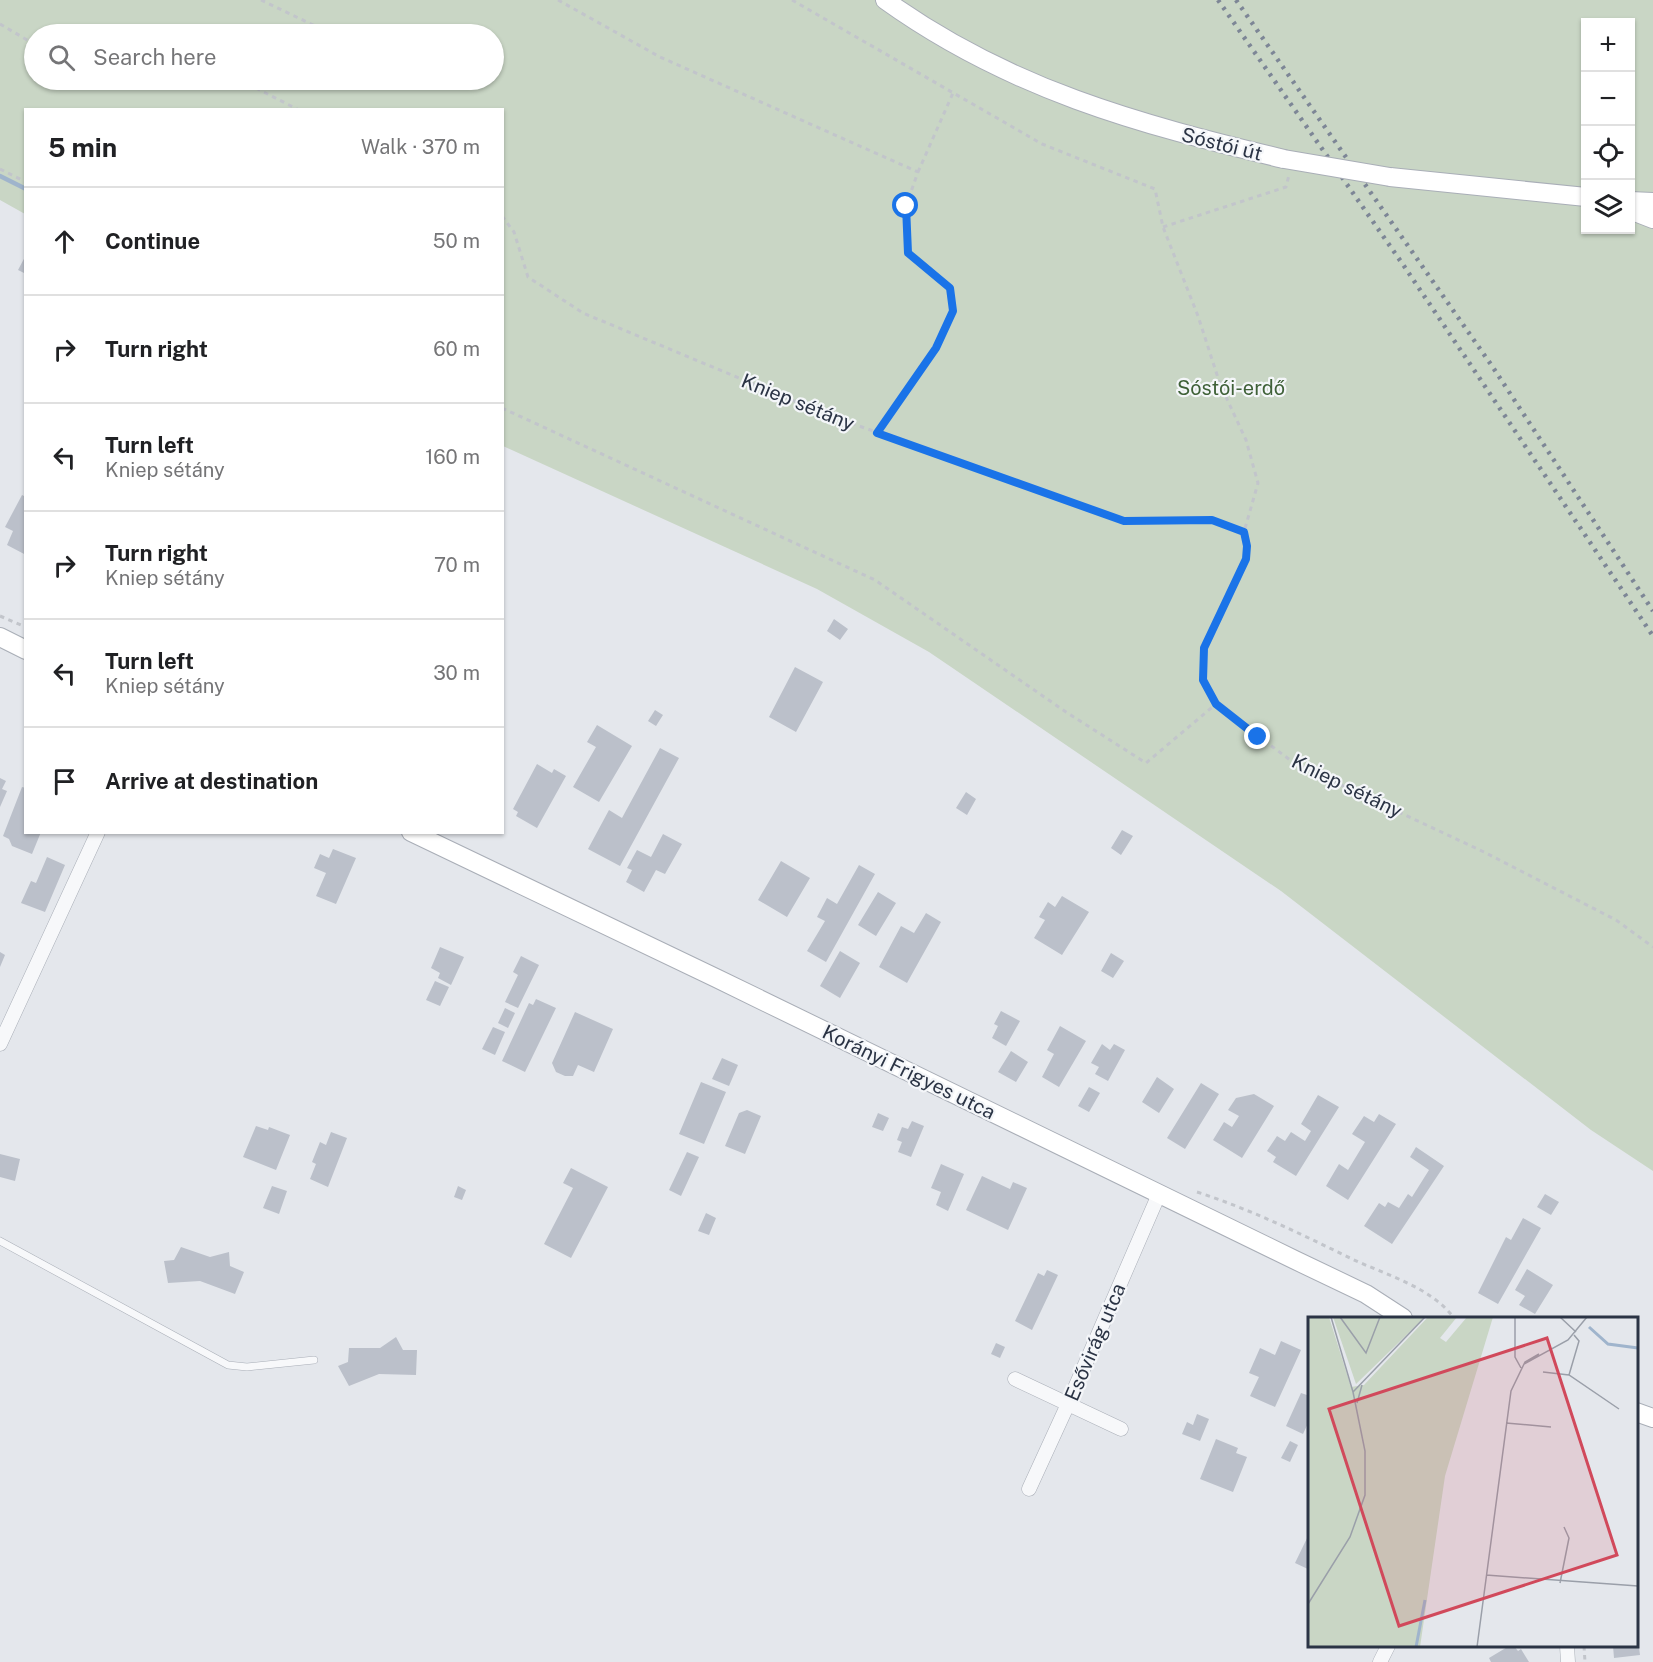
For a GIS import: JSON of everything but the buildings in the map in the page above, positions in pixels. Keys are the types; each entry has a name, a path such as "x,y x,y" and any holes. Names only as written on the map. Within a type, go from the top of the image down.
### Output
{"street":[{"name":"Sóstói út","path":"885,0 976,57 1032,84 1152,126 1284,159 1390,177 1581,196"},
{"path":"1635,201 1653,202"},
{"path":"1635,212 1653,219"},
{"path":"0,637 24,649"},
{"path":"0,1044 97,834"},
{"name":"Korányi Frigyes utca","path":"415,834 726,982 1366,1294 1401,1317"},
{"name":"Esővirág utca","path":"1029,1489 1159,1194"},
{"path":"1015,1379 1121,1429"},
{"path":"1380,1662 1388,1647"},
{"path":"1567,1647 1568,1662"}],"lane":[{"path":"0,1241 228,1365 247,1366 314,1360"}],"path":[{"path":"261,0 311,24"},
{"path":"558,0 660,57 918,172"},
{"path":"792,0 1042,144 1155,189 1163,227 1198,316 1220,384 1246,440 1258,483 1244,532"},
{"path":"0,24 24,38"},
{"path":"260,90 295,108"},
{"path":"877,433 936,348 953,311 950,288 908,253 906,206 918,172 953,93"},
{"path":"0,169 24,181"},
{"path":"1163,227 1286,187"},
{"name":"Kniep sétány","path":"504,219 514,232 528,277 583,313 823,413 1124,521 1212,520 1244,532 1247,546 1246,559 1204,648 1203,680 1216,704 1294,763 1535,878 1616,920 1653,947"},
{"path":"504,409 875,580 1066,712 1146,762 1216,704"},
{"path":"0,616 24,626"},
{"path":"1584,1647 1585,1662"}],"green space":[{"name":"Sóstói-erdő","path":"0,0 1653,0 1653,1171 1591,1130 1281,891 929,652 817,589 504,446 504,108 24,108 24,213 0,200"}],"waterway":[{"path":"0,176 24,188"}],"railway":[{"path":"1218,0 1404,266 1653,636"},
{"path":"1236,0 1492,366 1653,611"}],"route":[{"path":"906,206 908,253 950,288 953,311 936,348 877,433 1124,521 1212,520 1244,532 1247,546 1246,559 1204,648 1203,680 1216,704 1258,737"}]}
